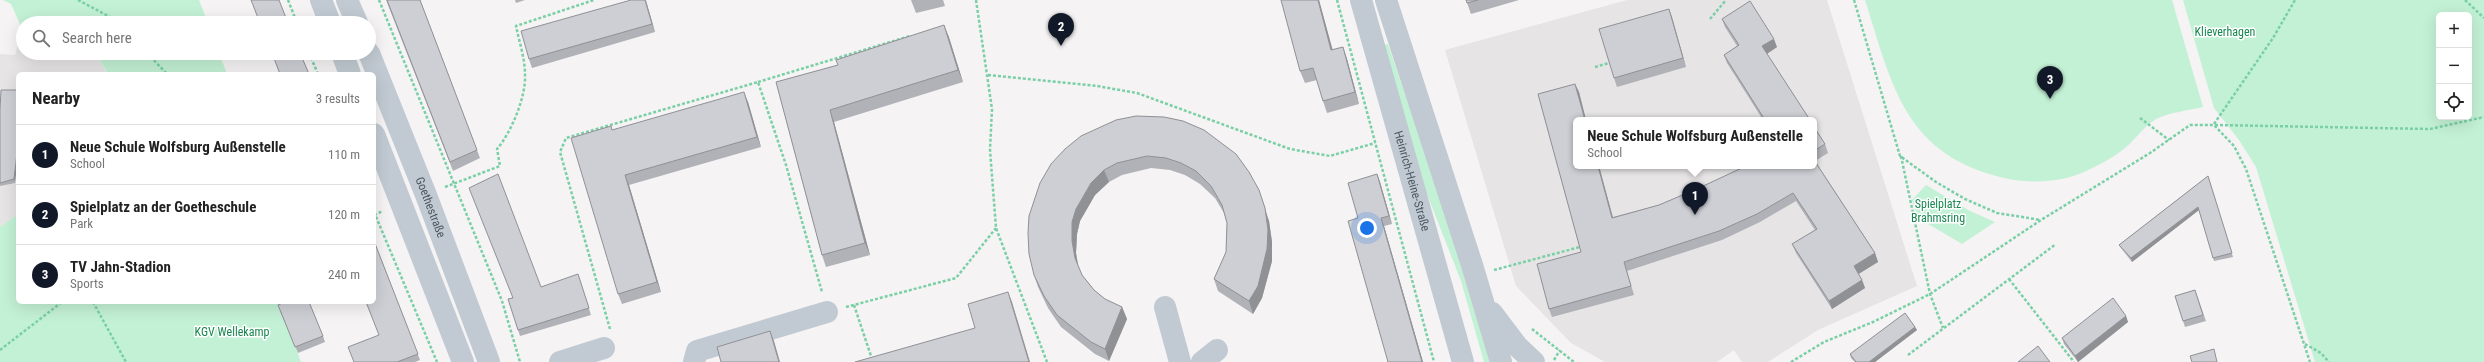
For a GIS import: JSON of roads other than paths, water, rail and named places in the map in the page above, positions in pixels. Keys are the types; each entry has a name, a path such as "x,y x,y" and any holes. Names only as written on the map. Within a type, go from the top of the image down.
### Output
{"street":[{"path":"321,0 327,16"},
{"path":"347,0 353,16"},
{"name":"Heinrich-Heine-Straße","path":"1360,0 1464,362"},
{"path":"1386,0 1482,296 1501,362"},
{"path":"345,60 349,72"},
{"name":"Goethestraße","path":"372,60 426,195 488,362"},
{"name":"Goethestraße","path":"376,139 463,362"},
{"path":"1482,296 1517,346 1534,362"},
{"path":"1165,307 1180,362"},
{"path":"694,362 698,351 827,312"},
{"path":"560,362 607,340"}],"place":[{"name":"Spielplatz an der Goetheschule","path":"1061,46"},
{"name":"TV Jahn-Stadion","path":"2050,99"},
{"name":"Neue Schule Wolfsburg Außenstelle","path":"1695,215"}],"park label":[{"name":"Klieverhagen","path":"2225,32"},
{"name":"Spielplatz Brahmsring","path":"1938,211"},
{"name":"KGV Wellekamp","path":"232,332"}]}
